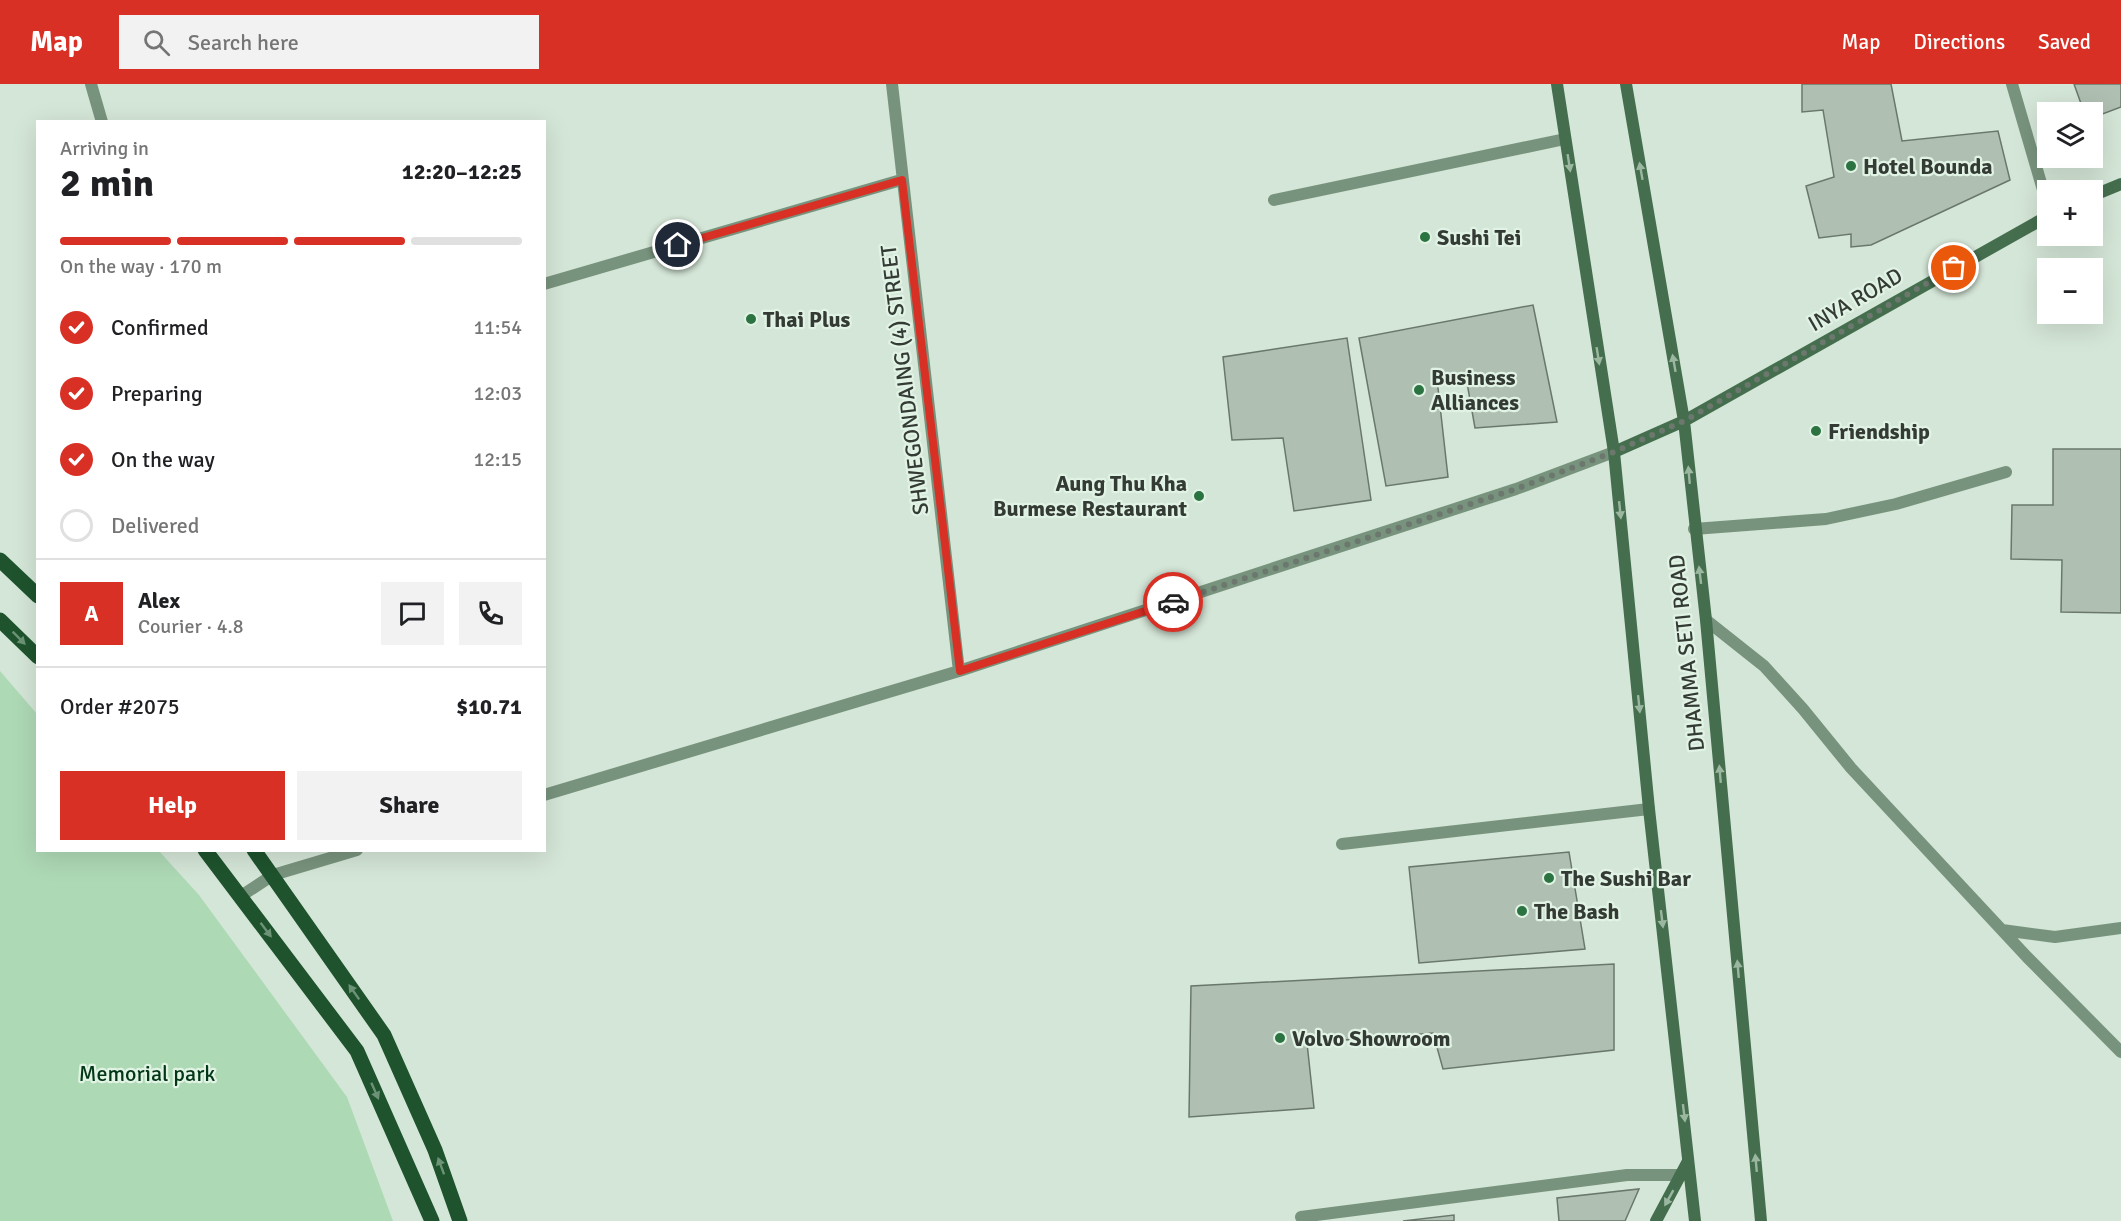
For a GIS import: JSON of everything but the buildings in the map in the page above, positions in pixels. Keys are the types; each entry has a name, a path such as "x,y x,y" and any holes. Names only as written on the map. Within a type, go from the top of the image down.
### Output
{"main road":[{"path":"1557,84 1614,452 1649,809 1690,1157 1695,1221"},
{"name":"DHAMMA SETI ROAD","path":"1626,84 1684,421 1706,620 1761,1221"},
{"path":"2103,191 2121,184"},
{"name":"INYA ROAD","path":"1614,452 1684,421 2037,222"},
{"path":"0,560 36,595"},
{"path":"0,620 36,655"},
{"path":"207,852 357,1051 432,1221"},
{"path":"256,852 384,1035 435,1150 460,1221"},
{"path":"1656,1221 1690,1157"}],"street":[{"path":"91,84 101,120"},
{"name":"SHWEGONDAING (4) STREET","path":"892,84 960,671"},
{"path":"2012,84 2040,180"},
{"path":"1274,200 1565,138"},
{"path":"546,283 902,180"},
{"path":"546,794 960,671 1516,489 1614,452"},
{"path":"1695,529 1826,519 1896,504 2006,472"},
{"path":"1706,620 1764,666 1851,768 2002,930 2121,1052"},
{"path":"1342,844 1649,809"},
{"path":"241,896 273,875 350,852"},
{"path":"2002,930 2055,937 2121,928"},
{"path":"1301,1217 1626,1175 1682,1175"}],"green space":[{"name":"Memorial park","path":"0,671 36,713 36,852 160,852 199,895 347,1097 393,1221 0,1221"}],"way so far":[{"path":"1173,602 1516,489 1614,452 1684,421 1954,268"}],"place":[{"name":"Hotel Bounda","path":"1851,166"},
{"name":"Sushi Tei","path":"1425,237"},
{"name":"Thai Plus","path":"751,319"},
{"name":"Business Alliances","path":"1419,390"},
{"name":"Friendship","path":"1816,431"},
{"name":"Aung Thu Kha Burmese Restaurant","path":"1199,496"},
{"name":"The Sushi Bar","path":"1549,878"},
{"name":"The Bash","path":"1522,911"},
{"name":"Volvo Showroom","path":"1280,1038"}],"route":[{"path":"678,245 902,180 960,671 1173,602"}]}
